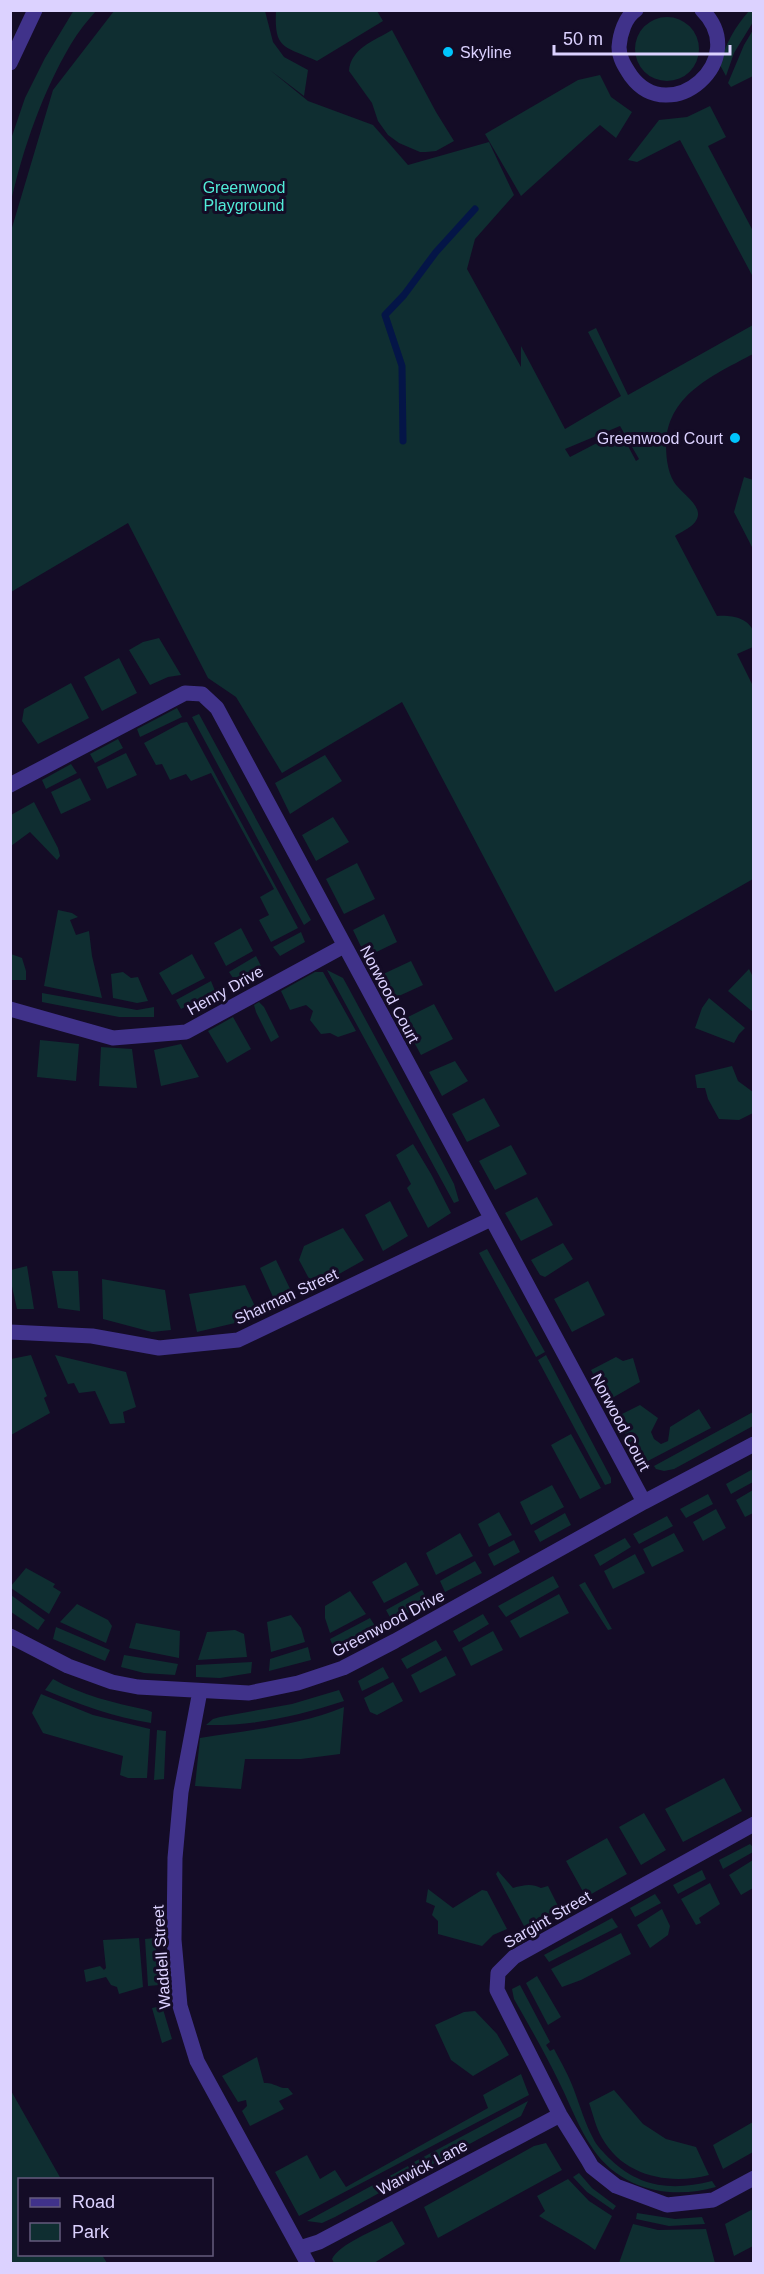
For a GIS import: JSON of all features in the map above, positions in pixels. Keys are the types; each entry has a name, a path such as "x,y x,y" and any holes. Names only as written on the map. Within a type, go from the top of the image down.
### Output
{"street":[{"path":"10,63 35,10"},
{"path":"636,10 625,22 619,47 622,64 637,84 652,93 673,95 689,91 708,76 716,61 718,44 715,27 709,13"},
{"name":"Norwood Court","path":"10,785 184,693 202,694 216,708 644,1502"},
{"name":"Henry Drive","path":"10,1009 113,1038 186,1032 344,946"},
{"name":"Sharman Street","path":"10,1332 92,1336 159,1348 238,1340 491,1219"},
{"name":"Greenwood Drive","path":"10,1636 68,1666 112,1682 138,1687 249,1693 298,1683 343,1668 753,1444"},
{"name":"Waddell Street","path":"200,1691 181,1792 175,1858 174,1940 180,2006 197,2061 308,2264"},
{"name":"Sargint Street","path":"753,1824 514,1957 498,1973 496,1990 560,2115 592,2167 616,2186 667,2205 713,2200 753,2178"},
{"name":"Warwick Lane","path":"300,2248 319,2242 560,2115"}],"green space":[{"path":"74,10 96,11 74,40 43,100 28,140 11,201 11,139 25,98 45,58"},
{"name":"Greenwood Playground","path":"114,11 265,11 273,42 284,57 308,70 304,96 270,70 308,101 373,125 408,165 489,142 514,195 475,239 467,269 521,367 521,346 565,429 621,396 588,332 596,328 628,395 753,325 753,354 710,378 685,398 669,425 666,442 667,463 672,477 698,511 697,519 692,525 675,536 717,616 744,620 754,633 753,647 737,654 753,686 753,879 555,992 402,702 282,773 236,697 208,678 128,523 11,592 11,231 53,90","holes":["620,426 639,459 636,461 620,431 570,457 565,449"]},
{"path":"276,11 377,11 383,21 317,61 283,45 277,33"},
{"path":"749,11 753,11 753,22 734,53 726,76 720,65 725,50 735,30"},
{"path":"667,17 685,22 690,26 694,31 699,49 694,67 690,72 685,76 667,81 649,76 644,72 640,67 635,49 640,31 644,26 649,22"},
{"path":"392,30 454,141 436,151 420,152 399,143 388,135 378,121 372,103 349,71 354,56 359,51"},
{"path":"753,30 753,76 731,87 728,83"},
{"path":"600,75 611,97 632,112 616,138 600,125 521,196 485,134 578,80"},
{"path":"710,106 726,137 708,146 753,231 753,277 680,140 637,162 628,160 659,120 687,117"},
{"path":"744,477 753,480 753,549 734,512"},
{"path":"159,638 181,675 168,677 150,685 129,650 143,642"},
{"path":"119,658 137,693 102,711 84,677"},
{"path":"71,683 89,718 38,744 22,721 24,709"},
{"path":"177,708 182,717 140,737 137,729"},
{"path":"199,714 311,920 304,925 192,717"},
{"path":"187,722 298,928 271,942 259,920 269,915 260,897 274,889 211,773 191,781 186,774 170,780 162,764 156,765 144,743"},
{"path":"118,739 123,748 95,763 90,754"},
{"path":"126,753 137,775 107,789 97,767"},
{"path":"325,755 342,781 290,814 275,783"},
{"path":"71,764 77,773 46,789 42,780"},
{"path":"80,778 91,800 61,814 51,792"},
{"path":"34,802 58,848 60,856 57,860 30,832 11,846 11,815"},
{"path":"333,817 349,842 316,861 302,835"},
{"path":"357,863 375,899 344,914 326,879"},
{"path":"58,910 78,917 70,920 76,935 89,931 92,956 102,998 44,986"},
{"path":"384,914 397,942 366,957 353,930"},
{"path":"241,928 253,951 226,966 214,943"},
{"path":"301,932 305,942 280,956 273,947"},
{"path":"11,954 22,958 26,980 11,980"},
{"path":"192,954 205,978 172,995 159,973"},
{"path":"256,956 261,966 235,981 229,972"},
{"path":"411,961 423,985 390,1000 379,976"},
{"path":"749,969 753,977 753,1012 728,991"},
{"path":"327,970 343,978 454,1184 459,1201 454,1203"},
{"path":"123,972 131,978 138,977 148,1001 137,1003 113,998 111,974"},
{"path":"315,972 323,972 356,1031 338,1037 330,1033 321,1034 310,1020 313,1011 306,1005 290,1010 281,991"},
{"path":"211,981 215,991 181,1009 176,1000"},
{"path":"42,993 137,1010 154,1007 154,1017 119,1017 42,1002"},
{"path":"709,998 745,1028 734,1043 695,1028 702,1008"},
{"path":"259,1002 264,1007 279,1037 271,1042 256,1012 254,1005"},
{"path":"434,1004 453,1039 421,1055 402,1020"},
{"path":"233,1017 251,1049 227,1063 208,1031"},
{"path":"40,1040 79,1044 76,1081 37,1077"},
{"path":"181,1044 199,1077 161,1086 154,1050"},
{"path":"101,1047 132,1049 137,1088 99,1086"},
{"path":"455,1061 468,1081 442,1096 429,1072"},
{"path":"732,1066 738,1081 753,1092 753,1113 739,1120 719,1119 705,1088 697,1088 695,1075"},
{"path":"484,1098 500,1126 467,1142 452,1114"},
{"path":"413,1144 451,1213 428,1228 407,1188 411,1184 396,1155"},
{"path":"511,1145 527,1174 495,1190 479,1161"},
{"path":"537,1197 553,1225 521,1241 505,1213"},
{"path":"390,1201 408,1236 383,1251 365,1215"},
{"path":"343,1228 364,1260 314,1288 299,1260 304,1246"},
{"path":"563,1243 573,1259 545,1277 540,1275 531,1260"},
{"path":"487,1249 545,1352 536,1357 479,1253"},
{"path":"276,1260 295,1299 278,1308 260,1268"},
{"path":"27,1266 34,1309 17,1309 11,1282 11,1270"},
{"path":"52,1271 78,1271 80,1311 58,1308"},
{"path":"102,1279 165,1290 171,1330 152,1332 103,1319"},
{"path":"588,1281 605,1315 572,1332 554,1299"},
{"path":"245,1285 260,1317 197,1332 189,1294"},
{"path":"31,1355 47,1396 44,1398 50,1413 11,1435 11,1359"},
{"path":"55,1355 126,1372 136,1407 123,1412 125,1423 110,1424 95,1391 79,1393 74,1383 68,1384"},
{"path":"546,1355 611,1478 611,1483 605,1485 538,1360"},
{"path":"616,1357 623,1361 633,1358 640,1382 607,1401 591,1370"},
{"path":"640,1405 658,1418 651,1432 654,1439 661,1444 668,1441 670,1427 699,1409 711,1428 644,1463 638,1458 616,1417"},
{"path":"753,1412 753,1426 674,1469 664,1471 654,1466"},
{"path":"571,1434 601,1488 580,1499 551,1445"},
{"path":"753,1469 753,1482 731,1494 726,1484"},
{"path":"552,1485 564,1507 531,1525 520,1502"},
{"path":"753,1490 753,1513 745,1517 736,1500"},
{"path":"708,1494 713,1504 686,1518 680,1509"},
{"path":"716,1509 726,1528 703,1541 693,1522"},
{"path":"499,1512 512,1535 489,1547 478,1524"},
{"path":"565,1513 571,1525 540,1542 534,1531"},
{"path":"667,1516 673,1526 639,1544 633,1534"},
{"path":"460,1533 473,1556 436,1575 426,1553"},
{"path":"674,1533 684,1551 652,1567 643,1549"},
{"path":"625,1538 631,1547 600,1566 594,1555"},
{"path":"514,1540 520,1552 494,1566 488,1554"},
{"path":"635,1554 645,1573 613,1589 604,1571"},
{"path":"475,1561 482,1573 445,1592 440,1581"},
{"path":"406,1562 419,1585 384,1603 372,1582"},
{"path":"26,1568 55,1584 53,1587 61,1592 49,1614 11,1588"},
{"path":"553,1576 559,1587 506,1617 498,1606"},
{"path":"585,1582 612,1629 608,1630 579,1585"},
{"path":"422,1590 429,1602 392,1621 386,1610"},
{"path":"350,1591 366,1614 330,1633 325,1618 325,1606"},
{"path":"559,1594 569,1613 520,1638 510,1621"},
{"path":"11,1595 45,1620 38,1630 11,1612"},
{"path":"77,1604 108,1620 112,1626 106,1643 60,1622"},
{"path":"483,1614 489,1624 459,1642 453,1631"},
{"path":"291,1615 301,1628 305,1642 271,1652 267,1622"},
{"path":"370,1618 377,1629 335,1651 330,1639"},
{"path":"136,1623 180,1631 179,1658 129,1648"},
{"path":"56,1627 110,1650 105,1661 53,1639"},
{"path":"235,1630 244,1634 247,1657 198,1660 207,1632"},
{"path":"493,1631 503,1650 471,1666 462,1648"},
{"path":"436,1640 442,1650 407,1669 401,1659"},
{"path":"308,1647 311,1660 269,1671 270,1659"},
{"path":"124,1655 178,1664 175,1675 144,1673 121,1667"},
{"path":"446,1656 456,1675 420,1693 411,1675"},
{"path":"252,1662 251,1673 220,1678 196,1677 196,1665"},
{"path":"383,1667 389,1678 362,1691 358,1681"},
{"path":"53,1679 86,1694 152,1712 151,1723 98,1710 45,1690"},
{"path":"393,1682 403,1701 377,1715 370,1712 364,1698"},
{"path":"339,1690 344,1701 310,1711 259,1722 206,1725 220,1717 292,1704"},
{"path":"41,1694 93,1715 150,1729 147,1778 128,1778 120,1775 123,1756 43,1733 32,1713"},
{"path":"344,1707 340,1754 301,1759 245,1759 241,1789 195,1786 200,1738 291,1723"},
{"path":"157,1730 166,1731 164,1779 154,1780"},
{"path":"724,1778 742,1811 683,1842 665,1809"},
{"path":"644,1813 666,1850 641,1865 619,1827"},
{"path":"607,1838 627,1874 586,1897 566,1861"},
{"path":"750,1844 753,1852 723,1869 719,1860"},
{"path":"753,1860 753,1888 741,1895 729,1875"},
{"path":"702,1870 706,1879 678,1894 673,1885"},
{"path":"498,1871 513,1888 527,1885 541,1888 548,1886 560,1910 536,1923 524,1926 496,1874"},
{"path":"710,1883 720,1904 699,1918 701,1923 696,1925 681,1899"},
{"path":"428,1889 453,1908 482,1890 487,1891 507,1929 493,1935 482,1946 438,1934 438,1921 432,1915 435,1906 426,1902"},
{"path":"655,1894 661,1903 635,1917 630,1908"},
{"path":"662,1909 670,1926 668,1935 650,1948 637,1925"},
{"path":"612,1918 618,1927 549,1962 544,1955"},
{"path":"621,1933 631,1954 581,1980 562,1987 551,1969"},
{"path":"139,1938 143,1987 119,1994 117,1987 111,1985 106,1977 86,1982 84,1970 100,1966 104,1970 106,1968 103,1940"},
{"path":"155,1938 159,1985 148,1986 145,1939"},
{"path":"537,1976 561,2017 548,2025 526,1983"},
{"path":"520,1985 550,2042 546,2045 550,2051 554,2049 570,2080 590,2132 605,2154 621,2169 658,2185 684,2186 712,2181 716,2187 699,2191 665,2192 632,2182 604,2163 583,2134 549,2062 514,1999 512,1989"},
{"path":"162,2006 172,2039 162,2043 152,2008"},
{"path":"475,2011 497,2034 509,2055 473,2076 451,2060 435,2025 464,2012"},
{"path":"257,2057 264,2083 288,2088 293,2094 279,2101 284,2109 250,2126 242,2111 247,2106 246,2100 238,2102 222,2076"},
{"path":"521,2074 529,2095 299,2216 275,2172 307,2155 320,2179 335,2170 346,2187 488,2108 483,2095"},
{"path":"10,2089 60,2178 18,2178 18,2256 103,2256 107,2263 11,2263"},
{"path":"614,2090 643,2124 666,2139 696,2147 709,2175 679,2179 664,2178 649,2175 623,2162 602,2138 589,2103"},
{"path":"528,2101 521,2116 335,2217 322,2223 307,2221 408,2166 410,2170 417,2167 414,2162"},
{"path":"753,2122 753,2152 723,2169 713,2145"},
{"path":"546,2143 562,2170 438,2238 424,2207 534,2146"},
{"path":"579,2173 592,2188 616,2206 613,2210 587,2192 573,2177"},
{"path":"568,2179 589,2201 612,2216 595,2250 539,2216 545,2211 537,2196"},
{"path":"753,2209 753,2246 734,2256 725,2224"},
{"path":"637,2213 675,2219 702,2217 705,2224 669,2226 636,2219"},
{"path":"392,2221 405,2244 374,2263 334,2263 332,2259 342,2248"},
{"path":"633,2224 658,2230 706,2229 715,2263 619,2263"}],"waterway":[{"path":"403,441 402,366 385,315 404,295 436,252 475,209"}],"place":[{"name":"Skyline","path":"448,52"},
{"name":"Greenwood Court","path":"735,438"}]}
